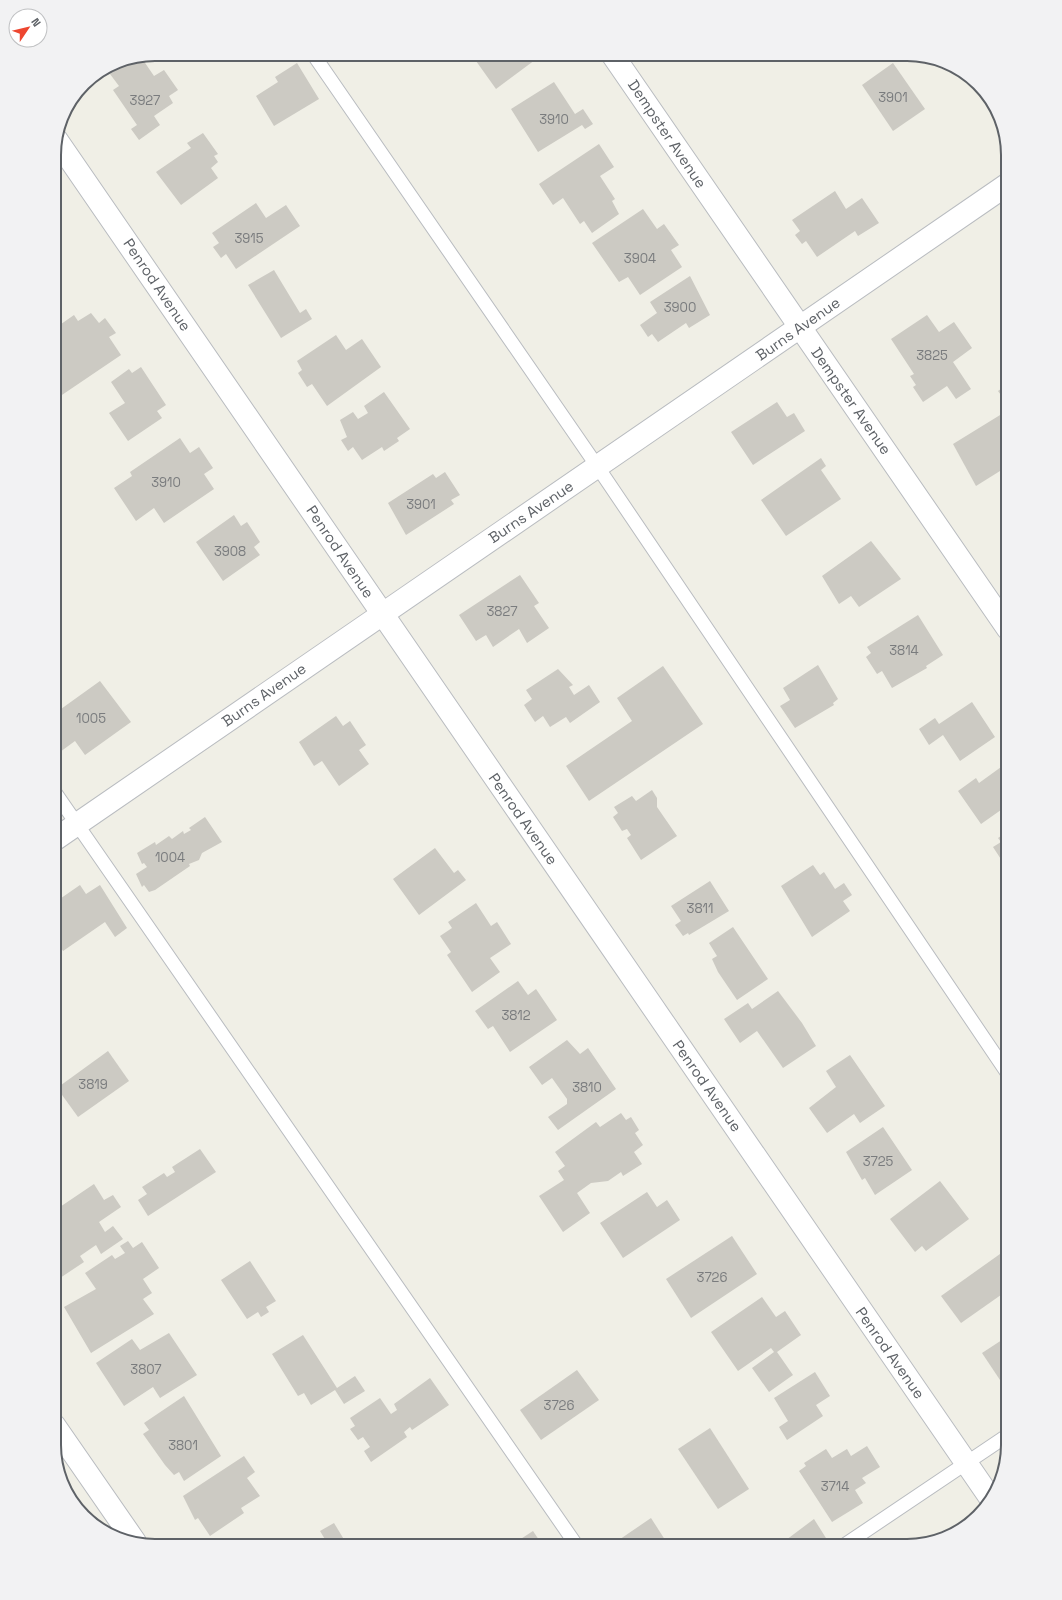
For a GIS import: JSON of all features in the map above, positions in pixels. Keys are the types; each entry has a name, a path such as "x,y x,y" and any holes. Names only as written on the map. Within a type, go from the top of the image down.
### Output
{"street":[{"name":"Dempster Avenue","path":"617,61 1001,620"},
{"name":"Penrod Avenue","path":"61,147 987,1493"},
{"name":"Burns Avenue","path":"61,835 1001,189"},
{"path":"61,1435 130,1535"}],"lane":[{"path":"317,61 597,466 1001,1064"},
{"path":"61,801 572,1539"},
{"path":"853,1539 1001,1440"}],"building":[{"path":"476,61 534,61 496,89"},
{"path":"144,62 154,76 164,70 178,90 169,96 173,103 154,116 160,125 139,140 131,129 137,125 113,90 119,86 110,74 119,68"},
{"path":"297,63 319,99 274,126 256,96 278,82 275,77"},
{"path":"893,63 925,109 893,131 862,85"},
{"path":"554,82 575,114 583,109 593,124 585,129 582,125 538,152 511,109"},
{"path":"203,133 218,154 214,156 218,162 211,168 218,178 181,205 156,172 191,148 187,143"},
{"path":"599,144 614,167 600,176 615,199 612,201 619,214 592,233 584,221 580,224 563,198 553,205 539,184"},
{"path":"835,191 846,209 862,198 879,223 858,236 855,231 817,257 806,241 802,244 795,235 800,231 792,220"},
{"path":"256,203 266,218 286,205 300,226 236,269 226,254 221,258 213,247 219,243 212,233"},
{"path":"643,209 657,229 664,224 679,245 671,250 682,267 640,295 628,277 619,282 592,243"},
{"path":"274,270 300,313 306,309 312,319 281,338 248,285"},
{"path":"690,276 710,315 689,328 686,323 658,342 652,334 648,337 640,325 657,313 650,302"},
{"path":"91,313 99,323 105,318 116,333 109,337 121,355 61,396 61,324 74,315 78,321"},
{"path":"927,315 939,332 954,322 972,348 953,362 971,389 956,399 947,386 923,402 913,387 916,385 910,376 914,374 891,339"},
{"path":"336,335 346,350 362,339 381,367 327,406 312,384 307,387 298,373 302,370 297,361"},
{"path":"141,367 166,405 157,411 162,418 128,441 109,413 125,403 111,382 129,369 132,373"},
{"path":"384,392 410,429 397,438 399,441 384,451 382,447 362,460 353,447 348,451 341,440 347,437 340,420 353,412 358,419 368,413 364,406"},
{"path":"777,402 787,417 794,413 805,431 753,465 731,432"},
{"path":"1001,414 1001,470 976,486 953,444"},
{"path":"180,438 190,453 199,447 213,468 204,474 214,489 164,523 154,508 136,521 114,488 132,476 130,472"},
{"path":"821,458 826,466 821,470 841,499 786,536 761,500"},
{"path":"445,472 460,495 451,500 454,504 406,535 388,503 433,474 436,478"},
{"path":"234,515 241,526 247,522 260,542 254,547 260,555 223,581 196,542"},
{"path":"871,541 901,579 859,607 851,596 839,604 822,576"},
{"path":"520,575 539,603 534,606 549,628 527,643 519,629 493,647 486,635 476,641 459,615"},
{"path":"918,615 943,655 926,666 927,668 892,688 882,671 877,674 866,657 871,653 867,647"},
{"path":"818,665 838,699 833,703 834,705 795,728 780,706 790,700 783,688"},
{"path":"663,666 703,724 589,801 566,766 632,721 617,698"},
{"path":"558,669 573,685 569,687 574,695 589,685 600,702 570,723 566,717 550,727 543,716 535,722 524,705 532,699 526,690"},
{"path":"100,681 131,722 85,755 75,741 61,751 61,709"},
{"path":"972,702 995,737 960,761 943,735 929,745 919,729 935,718 939,724"},
{"path":"336,716 343,726 350,721 366,745 359,750 369,764 339,786 322,761 314,766 299,742"},
{"path":"1001,767 1001,810 981,824 958,791 976,778 979,783"},
{"path":"652,790 657,798 657,807 677,836 641,860 627,838 631,835 627,829 622,831 613,817 618,813 614,807 632,796 636,801"},
{"path":"205,817 222,842 202,853 199,860 189,864 190,866 155,890 149,892 144,885 142,887 136,874 147,867 144,863 142,864 137,853 155,842 156,845 169,836 172,839 183,831 184,834 191,830 189,828"},
{"path":"1001,842 1001,859 993,847"},
{"path":"435,848 454,873 458,870 466,880 419,915 393,879"},
{"path":"813,865 820,875 824,872 835,889 844,883 852,895 843,901 850,911 812,937 781,886"},
{"path":"710,881 729,911 689,935 688,933 683,936 675,925 681,921 671,906"},
{"path":"80,885 86,894 100,885 127,928 115,937 105,922 63,951 61,948 61,898"},
{"path":"476,903 491,926 497,922 511,944 490,958 500,972 472,992 447,955 451,952 440,936 452,928 448,922"},
{"path":"733,927 768,979 737,1000 718,972 712,959 717,956 709,943"},
{"path":"518,981 528,995 536,989 557,1020 510,1052 493,1026 488,1029 475,1011"},
{"path":"778,991 802,1023 816,1046 783,1068 757,1031 740,1043 724,1019 748,1003 752,1009"},
{"path":"567,1040 580,1054 588,1048 616,1089 558,1130 548,1117 567,1104 567,1099 552,1078 542,1085 529,1067"},
{"path":"108,1051 129,1081 78,1117 61,1094 61,1085"},
{"path":"850,1055 885,1106 860,1123 854,1114 827,1133 809,1108 836,1087 826,1071"},
{"path":"621,1113 626,1120 631,1117 639,1130 635,1133 643,1145 634,1152 642,1164 623,1176 621,1172 608,1181 591,1183 577,1193 590,1213 563,1232 539,1196 564,1180 558,1171 565,1166 555,1152 596,1122 600,1127"},
{"path":"883,1127 912,1170 875,1195 865,1178 862,1180 846,1152"},
{"path":"200,1149 216,1172 148,1216 138,1200 147,1194 142,1187 164,1173 167,1177 175,1172 172,1167"},
{"path":"940,1181 969,1219 926,1251 922,1246 915,1252 890,1219"},
{"path":"94,1184 104,1200 113,1195 121,1207 99,1222 105,1232 113,1226 123,1239 101,1254 96,1245 80,1256 84,1262 61,1277 61,1206"},
{"path":"647,1192 657,1207 667,1200 680,1220 623,1258 600,1223"},
{"path":"732,1236 757,1274 691,1318 666,1279"},
{"path":"128,1241 133,1248 142,1242 159,1268 143,1279 152,1293 143,1299 154,1314 91,1353 64,1307 96,1289 85,1273 112,1255 115,1259 125,1253 120,1246"},
{"path":"1000,1254 1001,1255 1001,1295 961,1323 941,1296"},
{"path":"250,1261 276,1301 266,1307 269,1312 261,1317 258,1312 247,1319 221,1280"},
{"path":"762,1297 776,1317 785,1311 801,1335 777,1352 793,1375 769,1392 752,1368 774,1352 771,1348 738,1371 711,1332"},
{"path":"169,1333 197,1375 160,1398 153,1387 124,1406 96,1363 132,1339 140,1350"},
{"path":"303,1335 337,1388 355,1376 365,1391 344,1404 335,1390 311,1405 304,1393 298,1396 272,1354"},
{"path":"1001,1341 1001,1382 982,1353"},
{"path":"577,1370 599,1400 541,1440 520,1410"},
{"path":"815,1372 830,1396 816,1405 823,1416 787,1440 779,1427 788,1421 774,1398"},
{"path":"430,1378 449,1405 412,1430 410,1427 404,1432 407,1437 371,1462 364,1451 370,1447 363,1437 358,1440 350,1429 355,1426 350,1418 380,1398 391,1414 397,1410 394,1404"},
{"path":"184,1396 221,1456 184,1481 179,1472 174,1475 165,1465 143,1434 149,1430 144,1423"},
{"path":"710,1428 749,1489 718,1509 678,1449"},
{"path":"867,1446 880,1467 862,1478 866,1483 855,1490 863,1503 832,1522 799,1471 806,1466 804,1463 826,1449 832,1458 847,1449 851,1456"},
{"path":"244,1456 255,1472 247,1478 260,1496 241,1508 244,1513 210,1536 198,1518 195,1520 183,1496"},
{"path":"651,1518 664,1539 620,1539"},
{"path":"814,1519 827,1539 787,1539"},
{"path":"334,1523 344,1539 325,1539 320,1531"},
{"path":"533,1531 538,1539 521,1539"}]}
